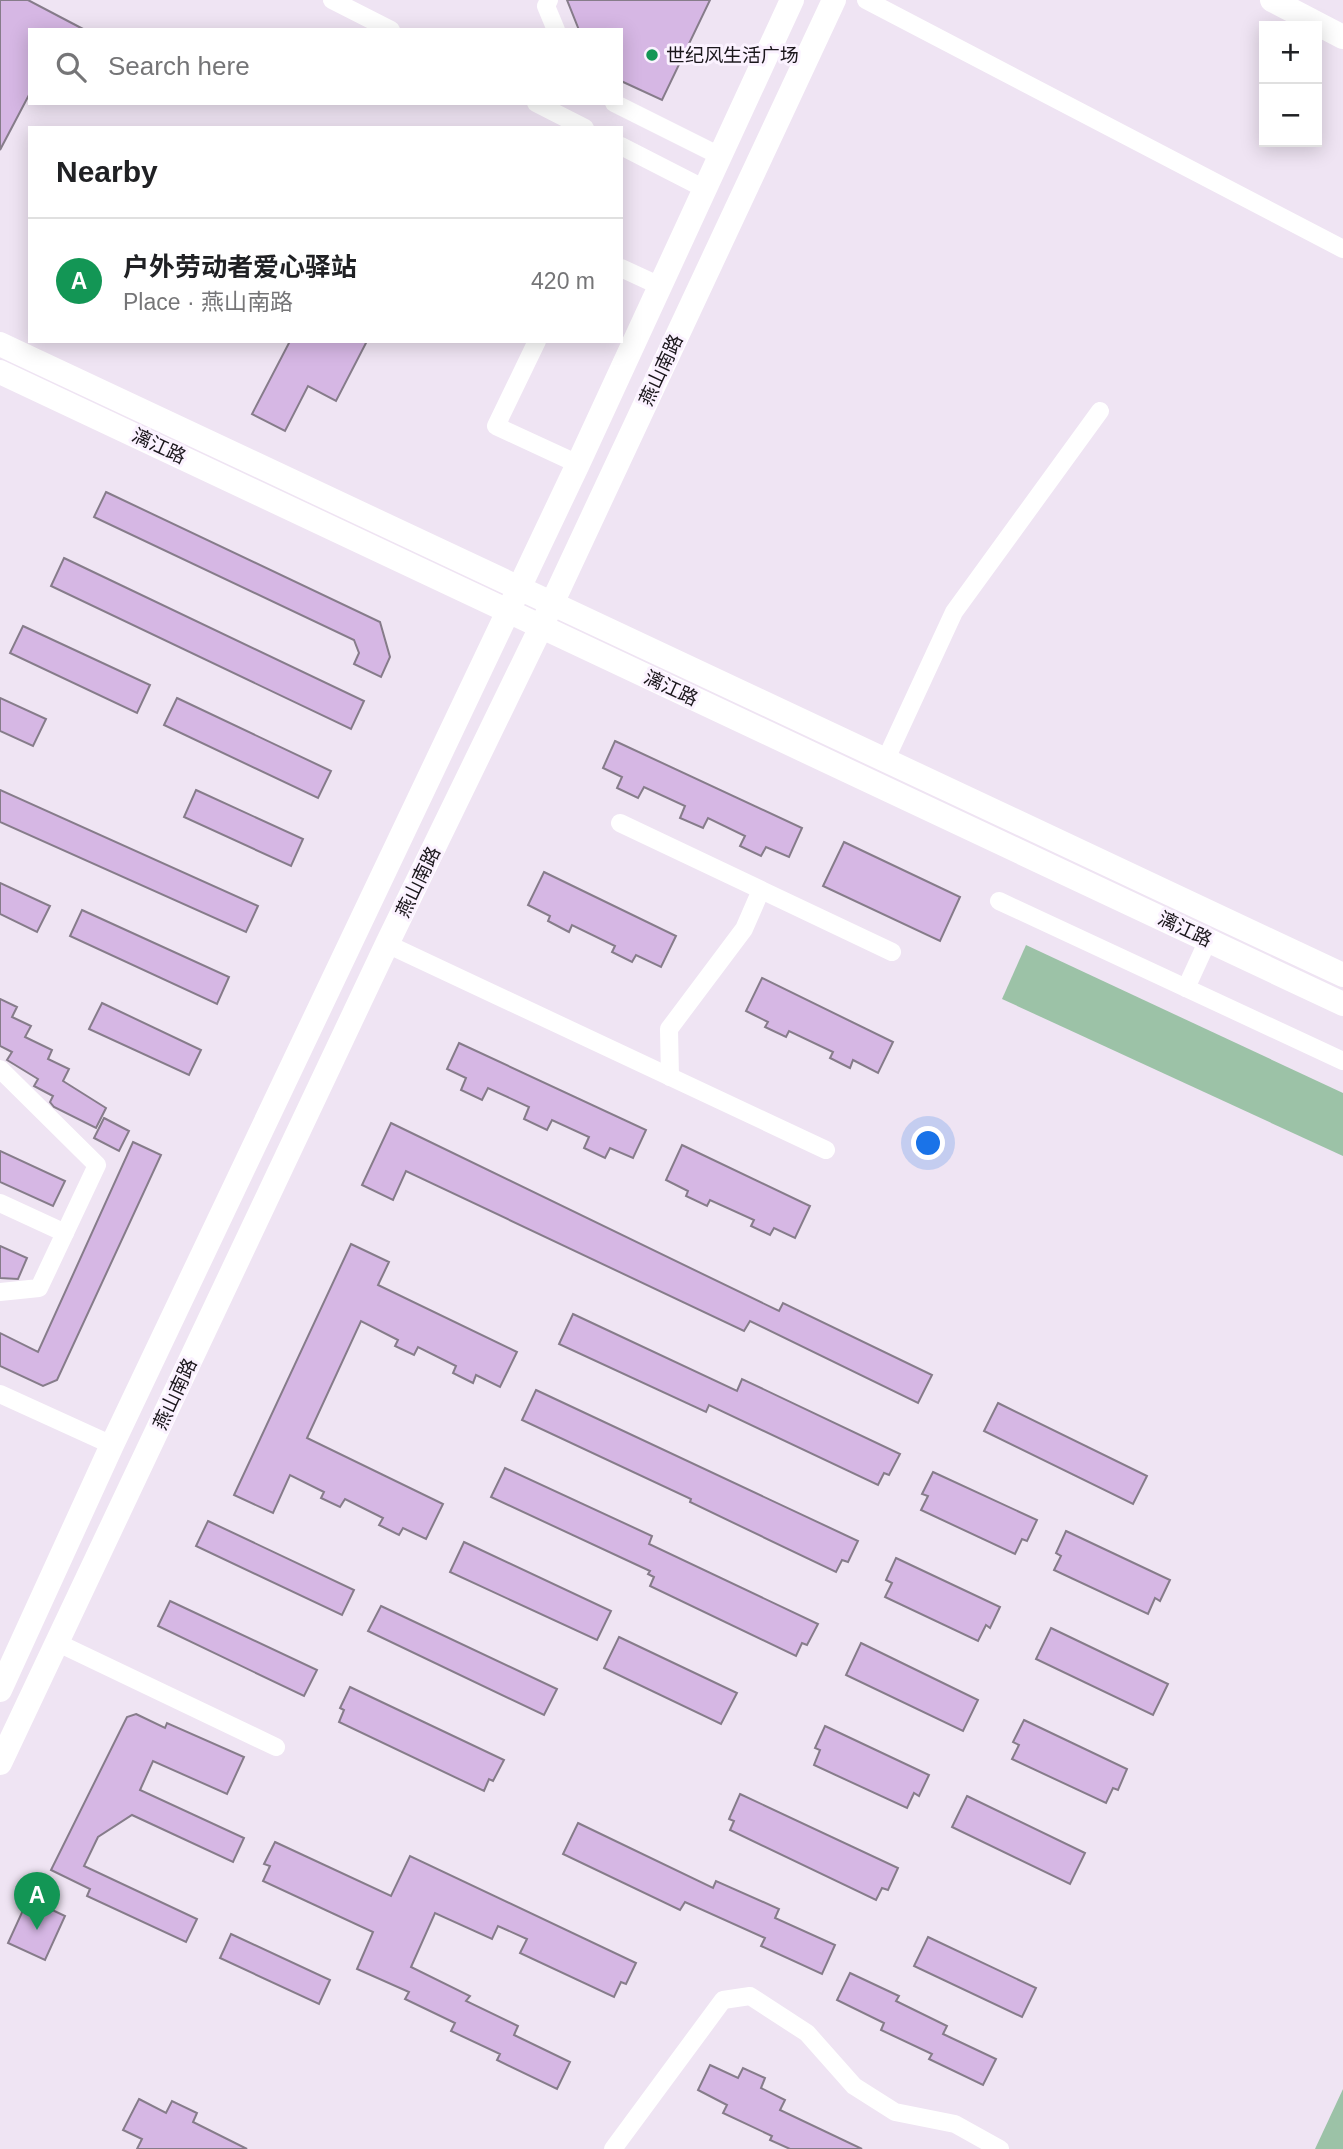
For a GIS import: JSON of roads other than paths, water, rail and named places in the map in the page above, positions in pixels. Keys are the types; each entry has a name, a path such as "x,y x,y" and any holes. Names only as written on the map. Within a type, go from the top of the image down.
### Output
{"main road":[{"name":"燕山南路","path":"0,1690 112,1445 578,464 792,0"},
{"name":"燕山南路","path":"0,1763 387,944 541,627 834,0"},
{"path":"1272,0 1343,37"},
{"path":"664,277 702,283"},
{"name":"漓江路","path":"0,344 1343,974"},
{"name":"漓江路","path":"0,372 1343,1004"},
{"path":"358,930 387,944"},
{"path":"256,1141 287,1156"},
{"path":"112,1445 144,1461"}],"street":[{"path":"332,0 366,8 389,28"},
{"path":"549,0 547,6 555,28"},
{"path":"866,0 1343,249"},
{"path":"540,105 581,126"},
{"path":"618,105 720,156"},
{"path":"623,147 705,189"},
{"path":"623,268 664,277"},
{"path":"536,343 496,426 578,464"},
{"path":"886,759 954,611 1100,411"},
{"path":"620,823 892,952"},
{"path":"670,1077 669,1029 744,929 761,890"},
{"path":"999,901 1343,1061"},
{"path":"1186,988 1208,940"},
{"path":"387,944 826,1150"},
{"path":"0,1069 97,1165 39,1289 0,1292"},
{"path":"0,1203 65,1233"},
{"path":"0,1394 112,1445"},
{"path":"58,1643 276,1746"},
{"path":"613,2149 723,2000 750,1996 807,2033 854,2086 895,2112 955,2124 1000,2149"}],"place":[{"name":"世纪风生活广场","path":"652,55"},
{"name":"户外劳动者爱心驿站","path":"37,1930"}]}
